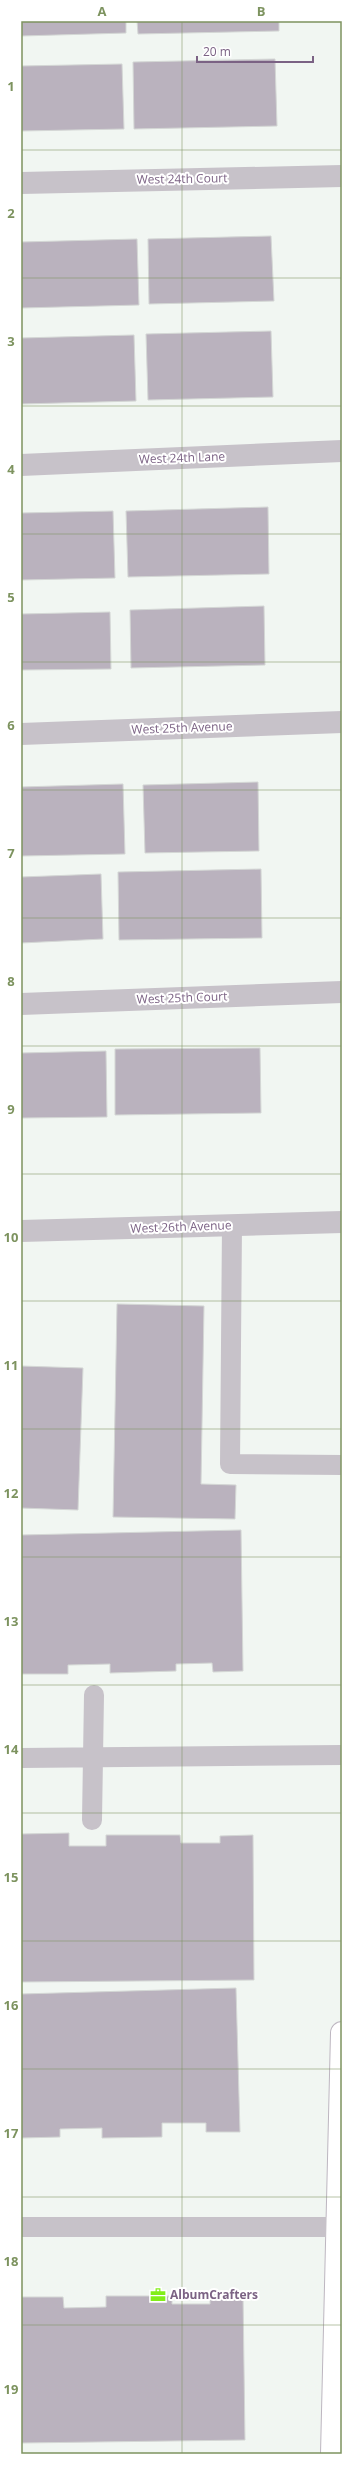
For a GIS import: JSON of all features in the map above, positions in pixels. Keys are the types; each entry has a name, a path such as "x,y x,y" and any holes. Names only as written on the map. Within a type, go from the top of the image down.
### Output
{"street":[{"name":"West 24th Court","path":"21,183 342,176"},
{"name":"West 24th Lane","path":"21,465 342,451"},
{"name":"West 25th Avenue","path":"21,734 342,722"},
{"name":"West 25th Court","path":"21,1004 342,992"},
{"name":"West 26th Avenue","path":"21,1231 342,1222"},
{"path":"332,2454 338,2399 339,2278 337,2227 342,2033"}],"lane":[{"path":"232,1225 230,1464 342,1465"},
{"path":"92,1820 94,1695"},
{"path":"21,1758 342,1755"},
{"path":"21,2227 337,2227"}],"building":[{"path":"21,21 126,21 126,33 21,36"},
{"path":"137,21 279,21 279,31 138,34"},
{"path":"275,59 277,126 134,129 133,62"},
{"path":"122,64 124,129 21,131 21,66"},
{"path":"271,236 274,301 149,304 148,239"},
{"path":"137,239 139,305 21,308 21,242"},
{"path":"271,331 273,397 148,400 146,334"},
{"path":"134,335 136,401 21,404 21,338"},
{"path":"268,507 269,574 128,577 126,511"},
{"path":"113,511 115,578 21,580 21,513"},
{"path":"264,606 265,665 131,668 130,610"},
{"path":"110,612 111,669 21,670 21,614"},
{"path":"258,782 259,851 145,853 143,785"},
{"path":"123,784 125,854 21,856 21,787"},
{"path":"261,869 262,938 119,940 118,872"},
{"path":"101,874 103,939 21,943 21,877"},
{"path":"260,1048 261,1113 115,1115 115,1049"},
{"path":"106,1051 107,1117 21,1118 21,1053"},
{"path":"117,1304 204,1306 201,1484 236,1485 235,1519 113,1517"},
{"path":"21,1366 83,1368 78,1510 21,1508"},
{"path":"241,1530 243,1671 213,1672 212,1663 176,1664 176,1671 110,1673 110,1664 68,1665 68,1674 21,1674 21,1535"},
{"path":"69,1833 69,1846 106,1846 106,1835 180,1835 181,1843 220,1843 220,1836 253,1835 254,1980 21,1982 21,1834"},
{"path":"236,1988 240,2132 206,2132 206,2123 162,2123 162,2137 102,2138 102,2128 60,2129 60,2137 21,2138 21,1994"},
{"path":"210,2295 243,2295 245,2440 21,2443 21,2297 63,2297 64,2308 106,2307 106,2296 172,2296 172,2304 210,2304"}],"place":[{"name":"AlbumCrafters","path":"158,2295"}]}
